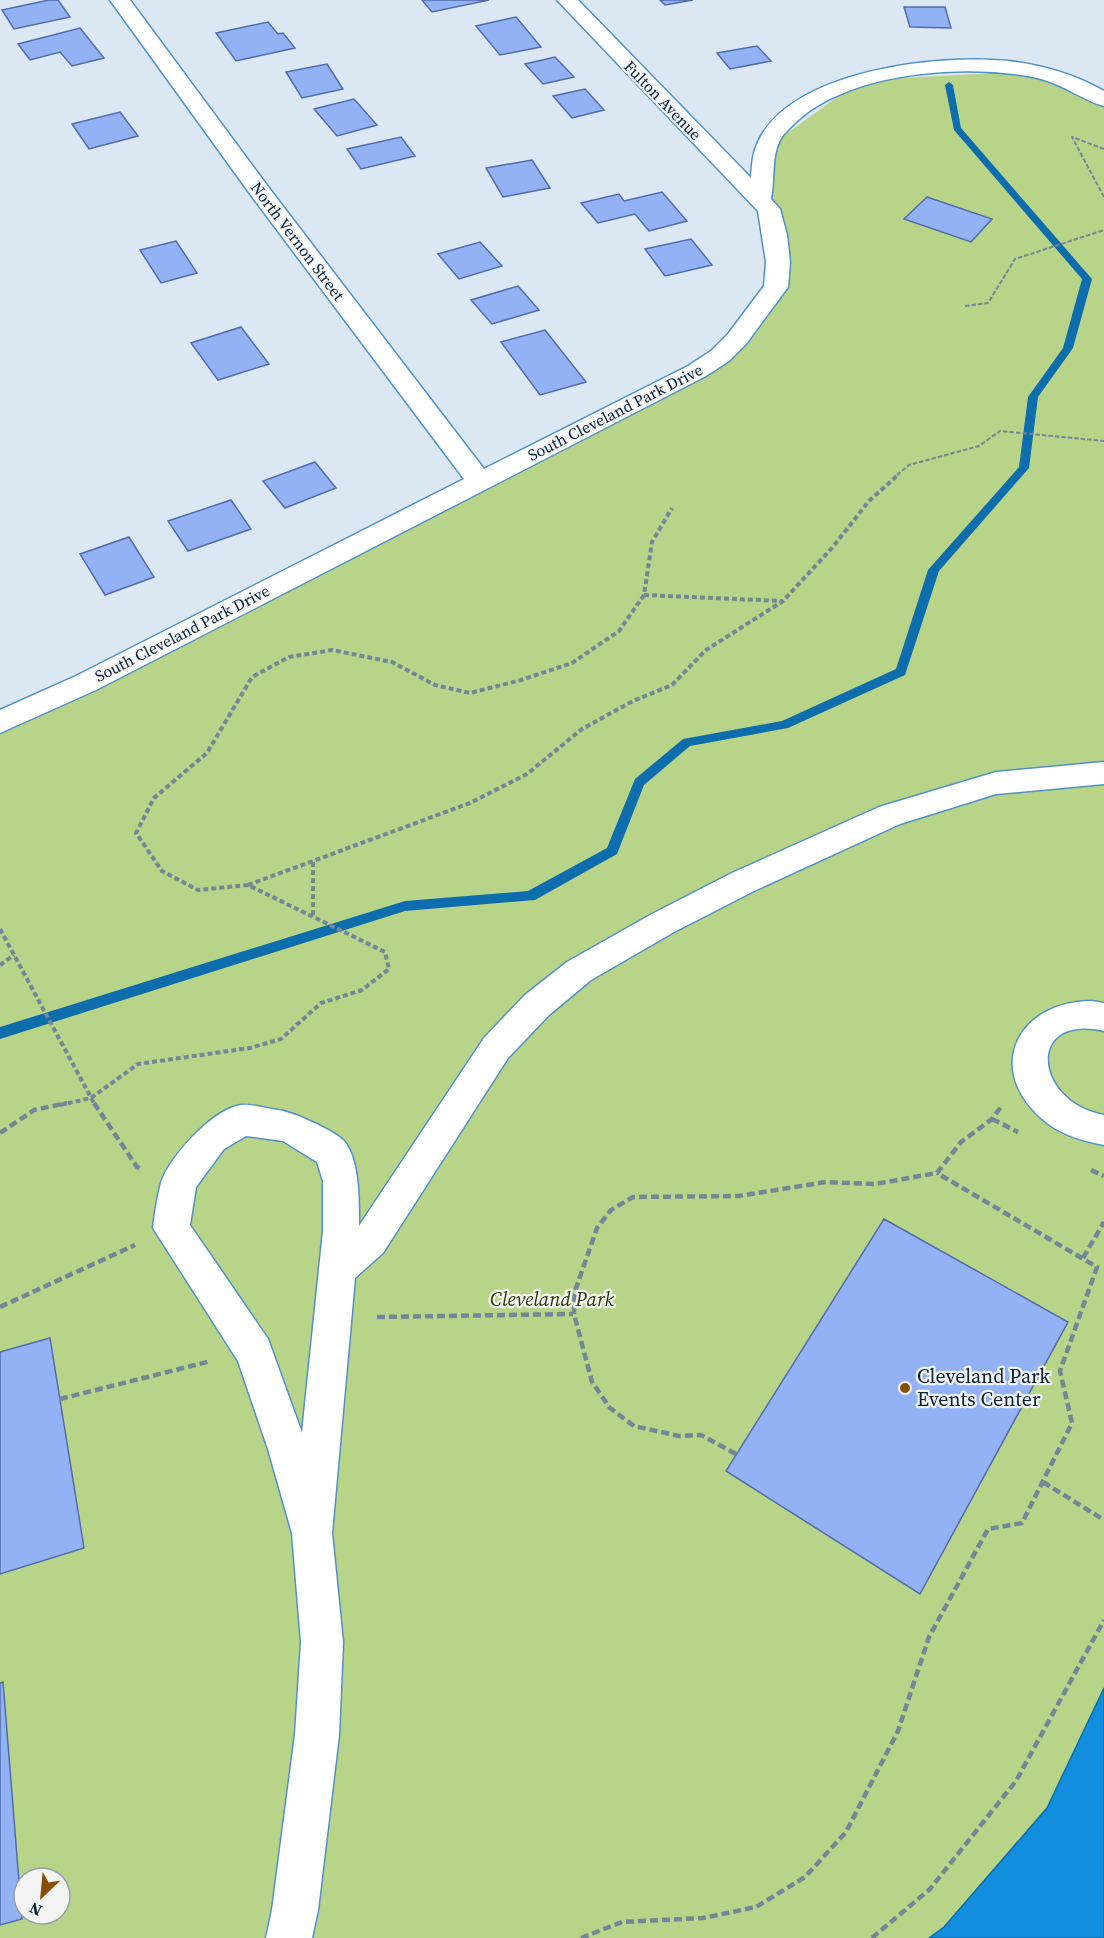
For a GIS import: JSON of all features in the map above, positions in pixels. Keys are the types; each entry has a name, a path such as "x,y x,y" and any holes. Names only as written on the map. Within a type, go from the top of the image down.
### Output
{"street":[{"name":"North Vernon Street","path":"120,0 261,193 479,481"},
{"name":"Fulton Avenue","path":"567,0 760,200"},
{"name":"South Cleveland Park Drive","path":"0,722 86,683 697,371 720,356 776,287 778,262 775,235 769,209 760,200 763,189 761,168 765,149 774,131 789,115 809,101 833,89 861,80 908,71 958,66 1010,67 1061,78 1103,99"},
{"path":"338,1270 370,1241 409,1177 496,1048 537,1005 579,971 723,892 890,815 996,783 1104,773"},
{"path":"1104,1017 1074,1016 1049,1024 1036,1038 1030,1052 1030,1072 1037,1090 1053,1108 1065,1117 1088,1128 1104,1130"},
{"path":"289,1938 299,1886 318,1735 322,1642 312,1533 288,1449 254,1352 171,1228 179,1182 212,1138 242,1120 290,1127 331,1152 341,1181 338,1270 312,1533"}],"path":[{"path":"1104,149 1072,136 1104,197"},
{"path":"965,306 988,303 1015,260 1104,230"},
{"path":"672,508 652,542 644,595 619,631 572,663 521,680 470,693 435,685 392,662 332,650 289,657 252,677 207,753 154,798 136,833 162,871 198,890 248,885 470,803 527,774 582,729 633,701 672,685 706,650 783,601 832,548 868,501 909,465 979,446 1000,431 1104,441"},
{"path":"644,595 783,601"},
{"path":"313,862 313,915"},
{"path":"0,1133 34,1110 91,1098 138,1064 250,1048 281,1039 321,1003 362,990 389,969 385,952 248,885"},
{"path":"0,929 91,1098 137,1167 179,1182"},
{"path":"0,965 14,955"},
{"path":"938,1173 961,1142 992,1119 1030,1072"},
{"path":"581,1938 622,1922 703,1918 756,1907 805,1878 846,1832 898,1731 929,1637 988,1529 1022,1523 1072,1423 1060,1371 1097,1267 938,1173 875,1184 826,1182 739,1196 633,1197 611,1210 597,1228 575,1291 574,1314 592,1382 610,1408 634,1425 679,1436 701,1435 736,1454"},
{"path":"1083,1258 1104,1222"},
{"path":"0,1307 171,1228"},
{"path":"368,1317 574,1314"},
{"path":"1043,1482 1104,1520"},
{"path":"872,1938 930,1889 1016,1781 1104,1620"}],"green space":[{"name":"Cleveland Park","path":"1036,71 1104,103 1104,1938 0,1938 0,719 697,371 776,287 765,149 861,80"}],"water":[{"path":"1104,1688 1104,1938 929,1938 944,1927 1047,1808"}],"building":[{"path":"58,0 70,17 14,29 2,10"},
{"path":"422,0 489,0 432,12"},
{"path":"660,0 693,0 665,5"},
{"path":"904,7 945,7 951,28 910,27"},
{"path":"516,17 541,47 500,55 476,26"},
{"path":"268,22 278,34 283,33 295,48 236,61 216,33"},
{"path":"80,28 104,58 72,66 60,52 30,60 18,44"},
{"path":"757,46 771,61 730,69 717,53"},
{"path":"555,57 574,77 543,84 525,64"},
{"path":"327,64 343,89 302,98 286,72"},
{"path":"585,89 604,110 572,118 553,96"},
{"path":"354,99 377,125 337,136 314,109"},
{"path":"120,112 138,136 89,149 72,124"},
{"path":"401,137 415,156 361,169 347,149"},
{"path":"532,160 550,188 503,197 486,168"},
{"path":"662,192 687,221 649,231 635,214 598,223 581,203 619,194 624,201"},
{"path":"927,197 992,219 971,242 904,219"},
{"path":"691,239 712,265 665,276 645,249"},
{"path":"176,241 197,273 161,283 140,250"},
{"path":"480,242 502,266 459,279 438,254"},
{"path":"518,286 539,310 492,324 471,300"},
{"path":"241,327 269,364 218,380 191,343"},
{"path":"545,330 586,382 540,395 501,342"},
{"path":"315,462 336,488 285,508 263,481"},
{"path":"231,500 251,529 188,551 168,521"},
{"path":"129,537 154,577 105,595 80,554"},
{"name":"Cleveland Park Events Center","path":"884,1219 1068,1322 920,1594 726,1471"},
{"path":"50,1338 84,1548 0,1574 0,1352"},
{"path":"3,1682 18,1866 12,1866 12,1922 0,1925 0,1683"}],"waterway":[{"path":"0,1033 405,906 530,896 612,851 639,782 687,742 784,725 901,672 934,570 1024,468 1033,397 1068,348 1087,279 957,128 949,85"}],"place":[{"name":"Cleveland Park Events Center","path":"905,1388"}]}
